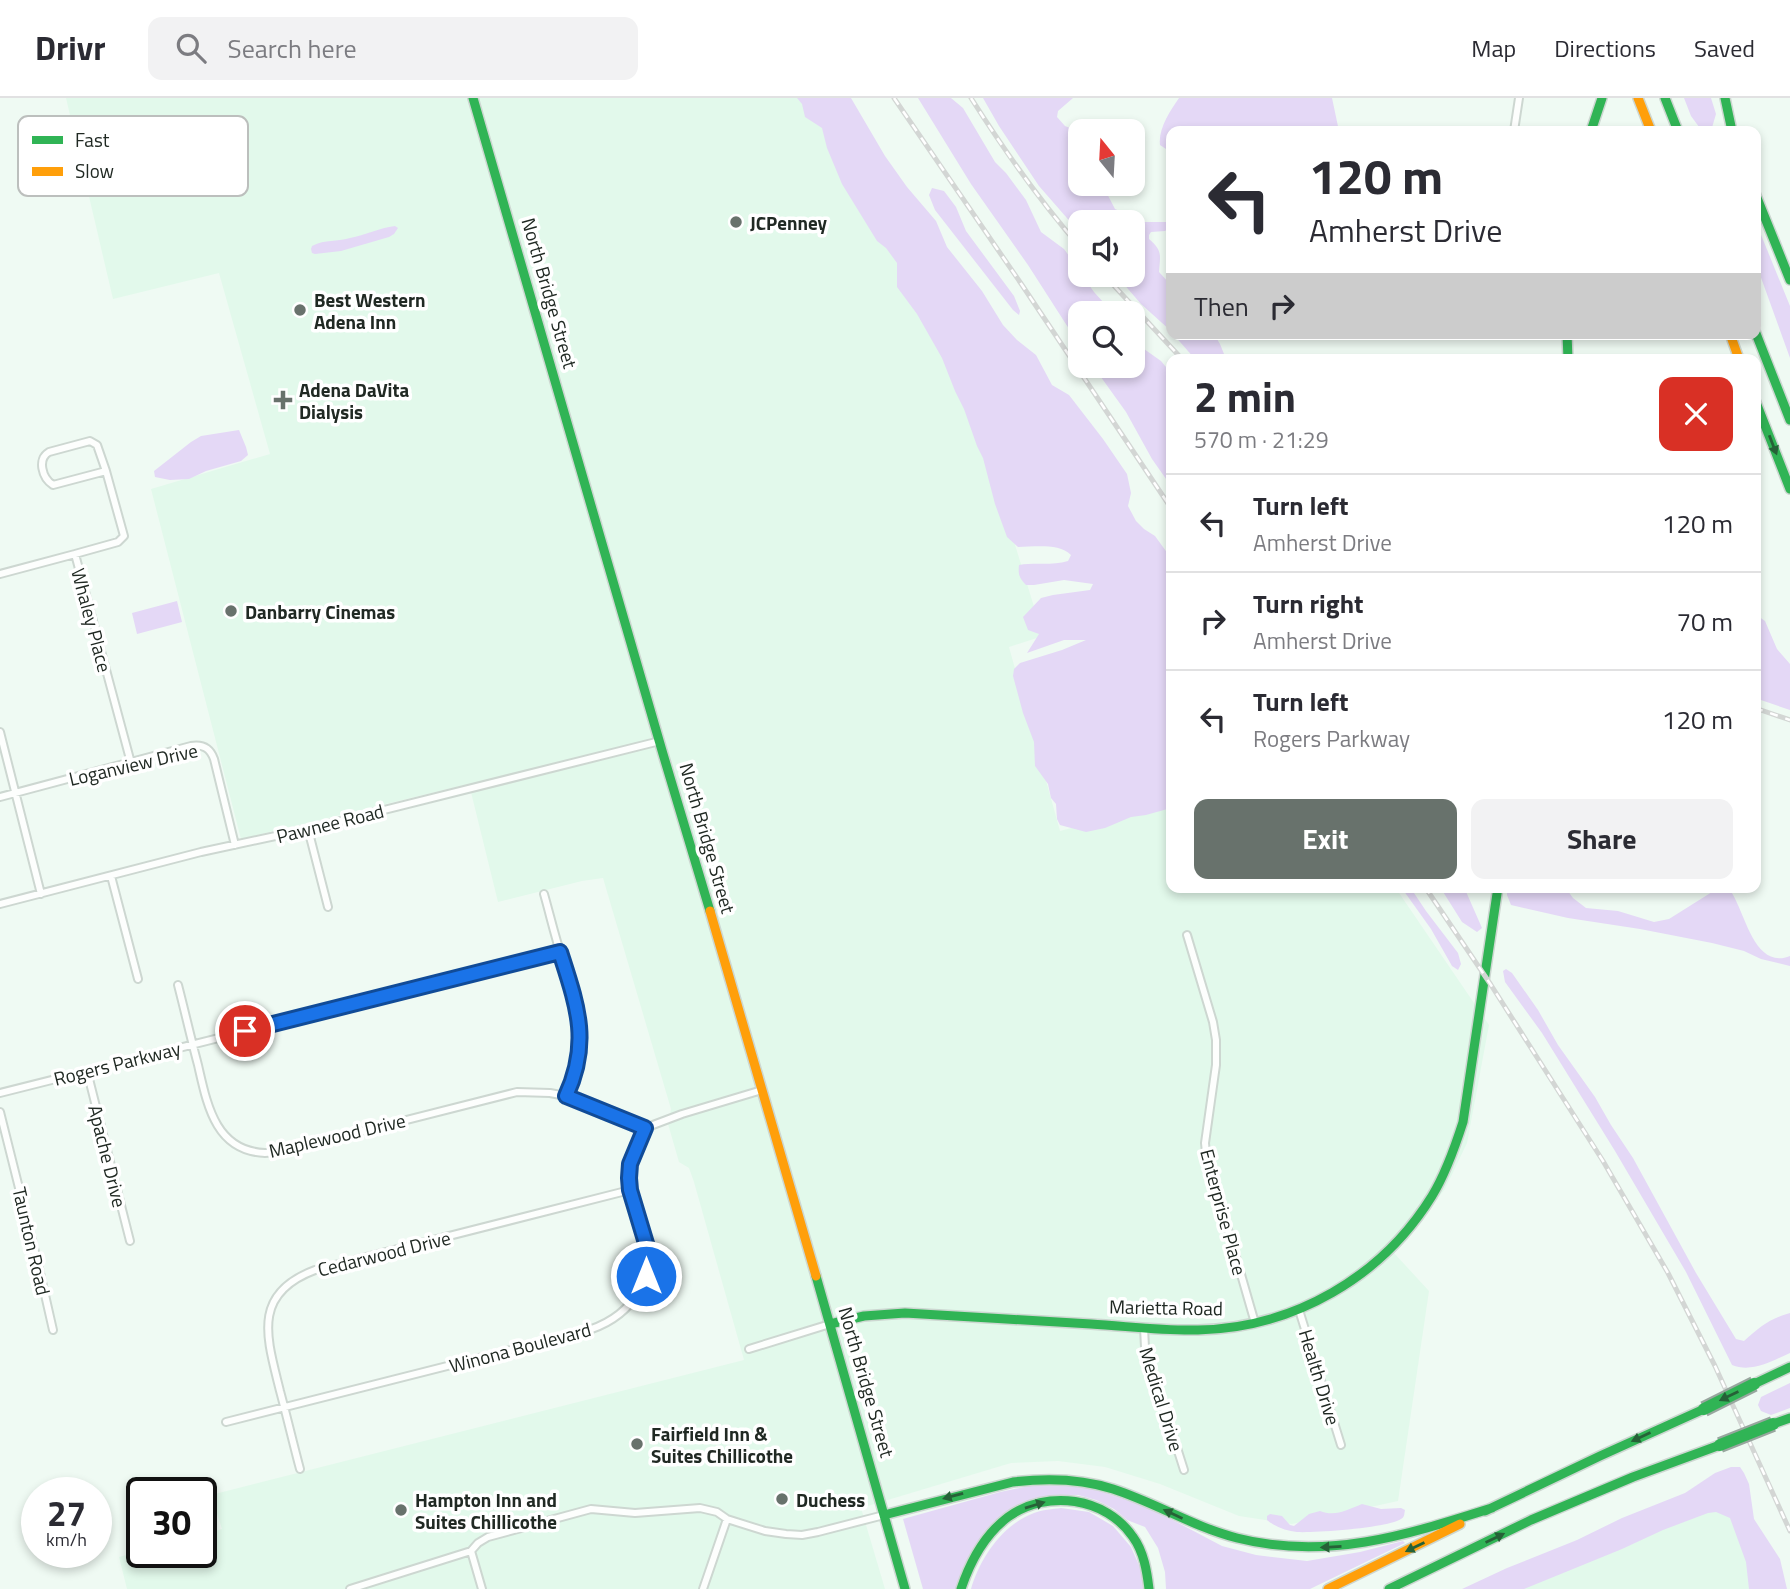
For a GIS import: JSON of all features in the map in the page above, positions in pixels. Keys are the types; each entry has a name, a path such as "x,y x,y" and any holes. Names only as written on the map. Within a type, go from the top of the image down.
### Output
{"main road":[{"name":"North Bridge Street","path":"473,98 732,982 905,1589"},
{"path":"1593,126 1602,98"},
{"path":"1638,98 1649,126"},
{"path":"1665,98 1676,126"},
{"path":"1724,98 1731,126"},
{"path":"1761,207 1790,280"},
{"path":"1759,340 1790,420"},
{"path":"1761,415 1790,489"},
{"name":"Marietta Road","path":"830,1324 864,1316 905,1313 1197,1330 1237,1327 1276,1318 1339,1290 1383,1256 1432,1197 1446,1170 1463,1122 1497,893"},
{"path":"1328,1589 1790,1367"},
{"path":"1389,1589 1531,1520 1633,1477 1790,1418"},
{"path":"884,1515 1008,1483 1041,1479 1081,1482 1145,1501 1191,1522 1237,1538 1303,1548 1366,1544 1401,1537 1492,1508"},
{"path":"961,1589 972,1561 995,1528 1014,1513 1034,1504 1054,1500 1089,1503 1105,1510 1122,1523 1135,1539 1143,1558 1149,1589"}],"street":[{"path":"1515,126 1519,98"},
{"name":"Whaley Place","path":"106,471 53,485 46,478 41,463 44,455 49,452 90,441 97,445 106,471 124,537 118,542 75,554 131,763"},
{"path":"0,574 75,554"},
{"path":"0,732 41,894"},
{"name":"Pawnee Road","path":"0,904 171,859 308,829 660,741"},
{"name":"Loganview Drive","path":"0,797 197,745 210,750 214,759 235,845"},
{"path":"308,829 328,907"},
{"path":"111,876 138,979"},
{"path":"544,894 580,1020 579,1059 574,1080 566,1096"},
{"name":"Enterprise Place","path":"1187,935 1216,1040 1216,1065 1205,1143 1206,1153 1255,1323"},
{"name":"Rogers Parkway","path":"0,1093 560,952"},
{"name":"Maplewood Drive","path":"178,985 208,1107 217,1127 242,1147 264,1153 292,1149 500,1095 535,1091 566,1096 645,1128"},
{"name":"Apache Drive","path":"87,1071 130,1241"},
{"path":"645,1128 668,1118 762,1090"},
{"name":"Taunton Road","path":"0,1112 52,1330"},
{"name":"Winona Boulevard","path":"226,1422 582,1332 606,1323 625,1310 646,1276 648,1250 629,1178 630,1164 645,1128"},
{"name":"Cedarwood Drive","path":"300,1469 267,1329 275,1300 281,1291 296,1279 315,1270 630,1190"},
{"name":"Health Drive","path":"1299,1310 1341,1445"},
{"path":"749,1349 830,1324"},
{"name":"Medical Drive","path":"1144,1328 1145,1348 1184,1470"},
{"path":"350,1589 471,1551 488,1537 591,1509 635,1513 700,1508 765,1531 802,1535 884,1515"},
{"path":"703,1589 727,1519"},
{"path":"471,1551 482,1589"}],"shaded area":[{"path":"66,98 830,98 981,434 1043,636 1009,647 1060,831 1166,803 1166,893 1399,893 1489,1025 1467,1143 1445,1189 1394,1253 1429,1291 1398,1501 1292,1524 1239,1516 1160,1484 1105,1467 1058,1461 1011,1463 861,1508 885,1589 127,1589 119,1557 126,1555 126,1568 217,1568 217,1530 222,1529 217,1514 217,1493 744,1360 694,1182 689,1168 679,1162 668,1124 671,1109 603,878 498,902 469,784 241,839 151,489 270,454 219,273 113,299 89,196 248,196 248,116 70,116"},
{"path":"797,98 851,98 885,156 936,221 947,247 982,291 1003,325 1036,355 1052,385 1069,395 1127,474 1131,493 1128,506 1136,521 1155,536 1166,551 1166,809 1131,817 1105,828 1086,832 1060,825 1048,784 1035,766 1034,742 1013,676 1014,669 1020,663 1086,640 1064,640 1027,653 1039,634 1028,630 1023,617 1041,598 1090,590 1093,584 1064,580 1026,585 1020,578 1019,565 1068,561 1071,555 1053,547 1018,547 1007,537 983,458 942,358 917,314 897,287 897,263 877,241 842,184 822,128 805,117 802,104"},
{"path":"918,98 951,98 963,108 995,162 1026,200 1041,232 1068,254 1068,287 1090,287 1102,301 1068,301 1068,327 971,184"},
{"path":"983,98 1073,98 1058,111 1057,117 1068,127 1068,196 1108,196 1117,210 1068,210 1068,219 1039,186"},
{"path":"1179,98 1332,98 1338,126 1166,126 1166,149 1160,145 1160,139 1169,114"},
{"path":"1684,98 1711,98 1716,114 1712,126 1698,126"},
{"path":"932,188 944,191 956,207 966,231 1014,296 1019,315 935,210 929,195"},
{"path":"1145,222 1166,222 1166,230 1151,232 1149,239 1160,254 1159,272 1166,280 1166,326 1145,308 1145,301 1138,301 1126,287 1145,287"},
{"path":"395,226 398,228 389,237 341,251 312,253 312,246 326,241"},
{"path":"1761,235 1790,306 1790,358 1761,278"},
{"path":"1178,340 1218,340 1224,354 1191,354"},
{"path":"1145,350 1166,367 1166,479 1152,459 1126,412 1102,378 1145,378"},
{"path":"239,430 248,455 241,461 189,479 170,480 155,477 154,471 201,436"},
{"path":"177,601 182,622 137,634 132,613"},
{"path":"1761,618 1765,621 1777,649 1790,664 1790,710 1761,700"},
{"path":"1405,893 1414,893 1458,953 1461,964 1458,970 1452,966 1431,929"},
{"path":"1444,893 1467,893 1482,928 1477,932 1462,922"},
{"path":"1569,893 1586,908 1618,911 1654,922 1669,919 1710,893 1732,893 1755,942 1770,956 1790,956 1790,966 1712,943 1568,918 1511,905 1507,895"},
{"path":"1506,969 1512,973 1538,1010 1633,1158 1696,1273 1736,1339 1744,1341 1765,1324 1790,1313 1790,1353 1754,1367 1732,1365 1686,1272 1615,1151 1542,1033 1505,982 1503,971"},
{"path":"1790,1383 1790,1408 1771,1415 1761,1411 1758,1405 1761,1397"},
{"path":"1731,1467 1740,1467 1744,1473 1749,1484 1754,1519 1780,1559 1787,1589 1749,1589 1746,1562 1730,1518 1716,1512 1663,1530 1524,1589 1462,1589 1685,1493 1715,1473"},
{"path":"1059,1485 1094,1489 1150,1508 1222,1546 1256,1555 1307,1561 1403,1541 1405,1543 1310,1589 1166,1589 1165,1572 1158,1548 1145,1527 1127,1520 1114,1509 1096,1500 1078,1495 1053,1495 1002,1516 956,1589 923,1589 903,1519 1000,1492 1029,1486"},
{"path":"1724,1495 1759,1589 1500,1589"},
{"path":"1362,1504 1381,1509 1401,1508 1405,1510 1404,1515 1401,1519 1381,1525 1319,1532 1289,1531 1267,1520 1270,1514 1282,1516 1294,1526 1309,1514 1320,1511 1336,1513"},
{"path":"1061,1508 1089,1512 1113,1526 1131,1547 1142,1572 1143,1589 971,1589 986,1554 1002,1534 1022,1518 1044,1510"}],"railway":[{"path":"894,98 1166,501"},
{"path":"971,98 1022,174 1068,233"},
{"path":"1115,287 1177,354"},
{"path":"1761,710 1790,720"},
{"path":"1429,893 1603,1161 1668,1273 1715,1366 1790,1531"}],"traffic: fast":[{"path":"473,98 710,911"},
{"path":"1593,126 1602,98"},
{"path":"1665,98 1676,126"},
{"path":"1725,98 1731,126"},
{"path":"1761,208 1790,280"},
{"path":"1567,340 1568,354"},
{"path":"1759,340 1790,420"},
{"path":"1761,415 1790,489"},
{"path":"830,1324 864,1316 905,1313 1198,1330 1234,1327 1268,1320 1332,1293 1388,1251 1412,1225 1432,1196 1450,1160 1463,1122 1497,893"},
{"path":"816,1276 905,1589"},
{"path":"1754,1384 1790,1367"},
{"path":"1704,1409 1754,1384"},
{"path":"1485,1511 1704,1409"},
{"path":"1773,1424 1790,1418"},
{"path":"1720,1445 1773,1424"},
{"path":"1389,1589 1531,1520 1633,1477 1720,1445"},
{"path":"884,1515 1013,1482 1064,1480 1113,1489 1237,1538 1303,1547 1366,1542 1492,1508"},
{"path":"961,1589 979,1550 999,1524 1023,1508 1058,1500 1092,1506 1108,1513 1121,1524 1140,1549 1149,1589"}],"traffic: slow":[{"path":"1638,98 1649,126"},
{"path":"1732,340 1737,354"},
{"path":"710,911 816,1276"},
{"path":"1328,1589 1460,1524"}],"place":[{"name":"JCPenney","path":"736,222"},
{"name":"Best Western Adena Inn","path":"300,310"},
{"name":"Adena DaVita Dialysis","path":"283,400"},
{"name":"Danbarry Cinemas","path":"231,611"},
{"name":"Fairfield Inn & Suites Chillicothe","path":"637,1444"},
{"name":"Duchess","path":"782,1499"},
{"name":"Hampton Inn and Suites Chillicothe","path":"401,1510"}],"route":[{"path":"245,1031 560,952 580,1020 579,1059 574,1080 566,1096 645,1128 630,1164 629,1178 648,1250 646,1276"}]}
